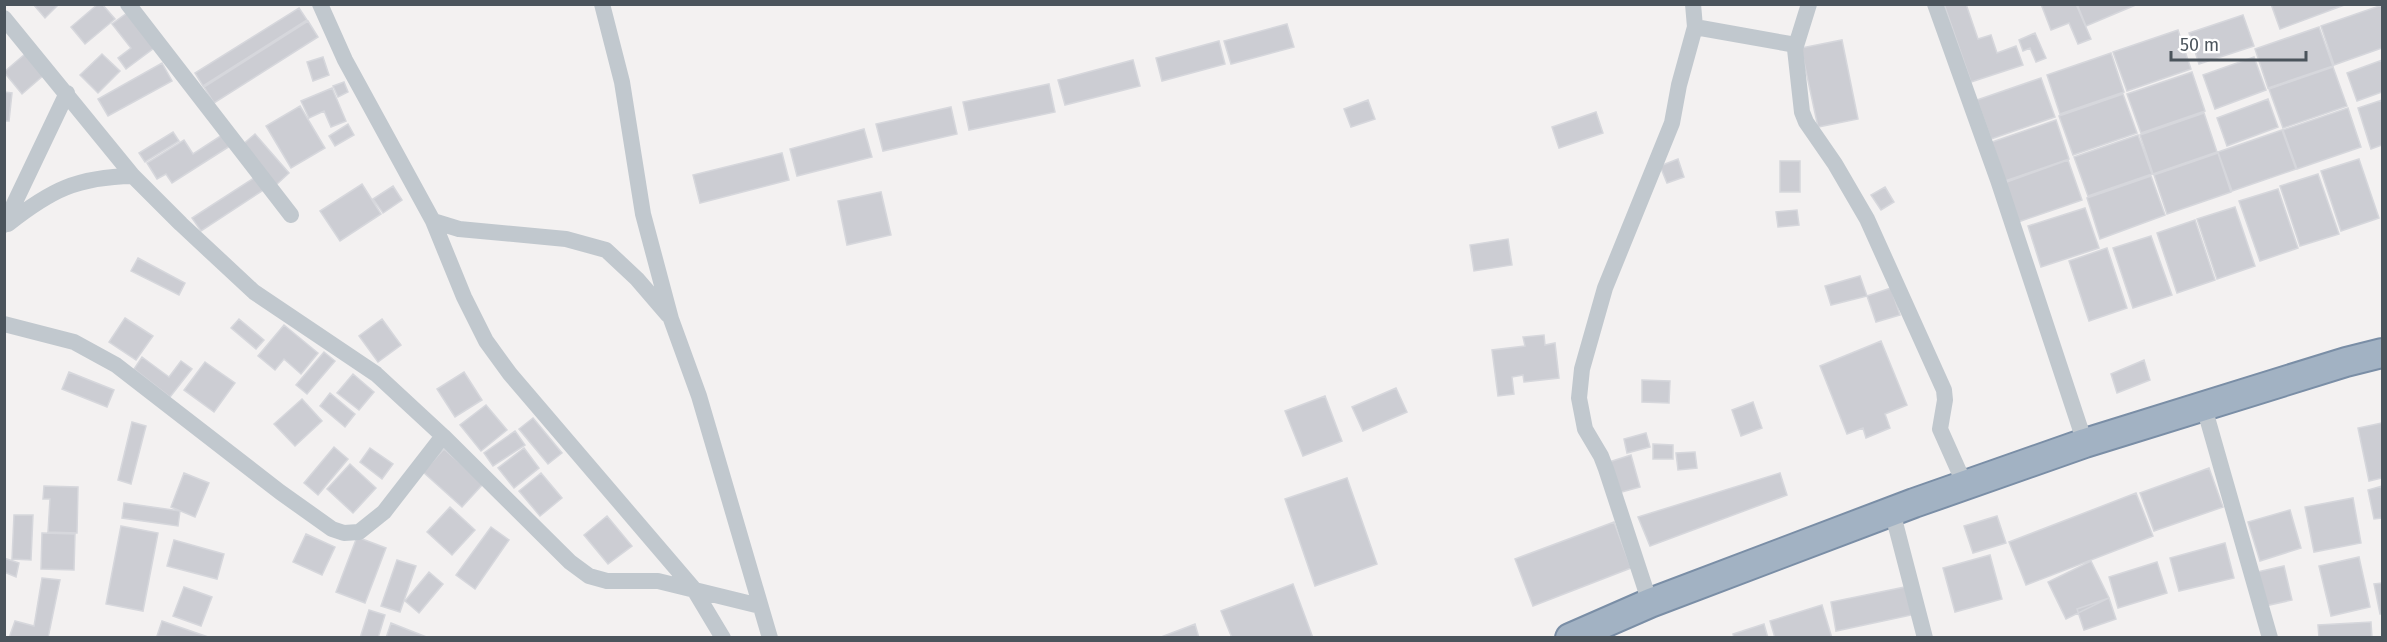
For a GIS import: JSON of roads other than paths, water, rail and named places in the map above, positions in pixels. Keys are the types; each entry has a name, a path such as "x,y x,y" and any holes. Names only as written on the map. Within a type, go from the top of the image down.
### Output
{"highway":[{"path":"1570,638 1650,603 1965,485 2085,443 2346,362 2382,353"}],"street":[{"path":"128,4 291,215"},
{"path":"320,4 345,60 433,221 464,297 486,341 510,374 693,588 723,638"},
{"path":"602,4 622,82 643,214 670,319 699,396 770,638"},
{"path":"1650,603 1604,462 1585,429 1579,398 1582,369 1605,288 1672,123 1679,85 1695,27 1693,4"},
{"path":"1809,4 1796,45 1802,112 1867,219 1944,390 1945,400 1940,429 1965,485"},
{"path":"1935,4 1998,180 2085,443"},
{"path":"4,18 133,176 254,292 375,374 443,436 570,562 589,576 607,581 658,580 760,606"},
{"path":"1695,27 1796,45"},
{"path":"4,226 67,93"},
{"path":"4,226 27,208 55,191 81,181 106,176 133,176"},
{"path":"433,221 459,229 566,239 606,250 637,279 670,319"},
{"path":"4,324 74,342 116,365 280,492 332,529 359,532 384,512 443,436"},
{"path":"2204,407 2270,638"},
{"path":"1892,511 1925,638"}]}
